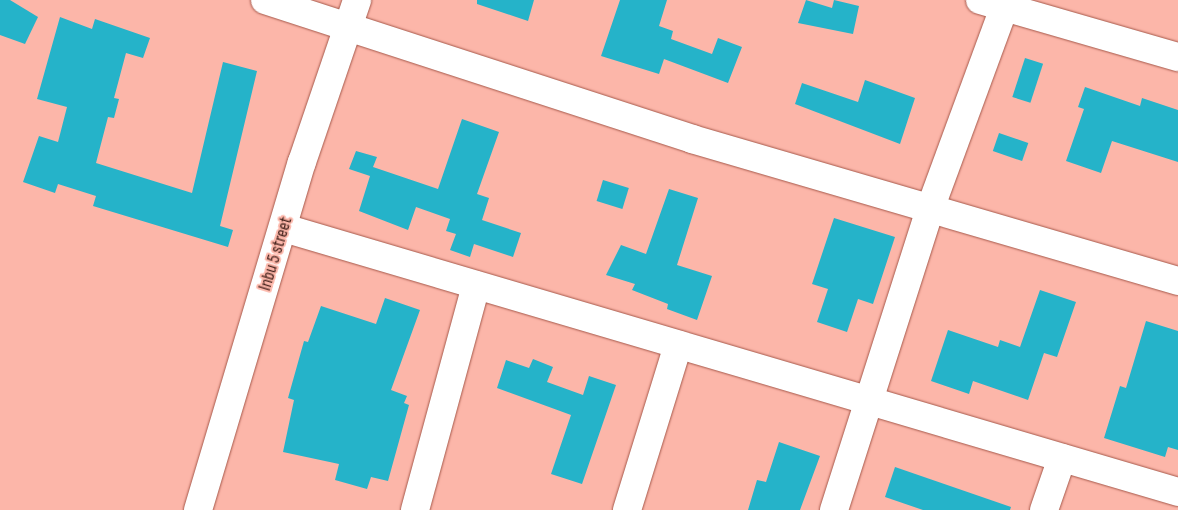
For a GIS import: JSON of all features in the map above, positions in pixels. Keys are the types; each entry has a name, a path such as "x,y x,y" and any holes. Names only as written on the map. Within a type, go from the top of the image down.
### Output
{"street":[{"path":"265,0 692,139 1178,281"},
{"name":"Inbu 5 street","path":"198,510 284,228 302,162 357,0"},
{"path":"834,510 998,2 1178,57"},
{"path":"284,228 1178,492"},
{"path":"415,510 476,285"},
{"path":"627,510 678,345"},
{"path":"1044,510 1062,458"}],"building":[{"path":"0,0 10,0 38,17 25,44 0,35"},
{"path":"477,0 534,0 528,21 477,4"},
{"path":"620,0 667,0 659,26 673,31 671,39 712,54 718,38 742,47 728,83 664,59 659,74 601,56"},
{"path":"806,0 832,8 834,0 859,6 853,34 798,23"},
{"path":"60,17 92,29 95,19 150,38 143,58 126,53 114,98 119,99 114,118 108,117 96,163 192,193 223,62 257,71 220,226 233,230 228,247 93,206 96,196 58,184 55,193 23,182 39,136 58,142 67,107 37,99"},
{"path":"1025,58 1043,64 1030,103 1012,97"},
{"path":"865,80 915,98 900,144 795,104 802,83 858,102"},
{"path":"1085,87 1140,106 1142,98 1178,110 1178,162 1112,141 1101,173 1066,161 1084,109 1078,107"},
{"path":"462,119 499,132 477,194 489,198 482,220 521,233 513,257 474,244 470,257 450,250 456,234 446,231 450,219 416,207 408,230 359,211 370,176 349,169 356,151 377,157 373,167 438,189"},
{"path":"999,133 1028,143 1022,161 993,151"},
{"path":"603,180 629,188 622,209 597,201"},
{"path":"669,189 698,198 677,265 712,276 697,320 667,309 668,304 632,290 635,284 606,275 621,245 646,254"},
{"path":"834,218 895,237 873,304 858,299 847,332 817,322 828,289 812,284"},
{"path":"1040,290 1076,302 1057,357 1044,353 1028,400 973,381 969,394 931,381 948,330 998,347 1000,340 1020,347"},
{"path":"385,298 420,310 391,390 407,396 404,403 409,405 388,481 371,477 367,489 335,480 339,464 283,452 294,400 288,398 304,341 308,342 321,306 376,324"},
{"path":"1146,321 1178,331 1178,450 1168,447 1165,457 1104,438 1120,386 1126,388"},
{"path":"533,359 553,367 547,382 583,395 589,376 616,385 582,484 551,474 571,415 497,388 506,360 529,368"},
{"path":"779,442 820,456 800,510 748,510 757,480 766,482"},
{"path":"895,467 1011,507 1010,510 923,510 885,497"}]}
